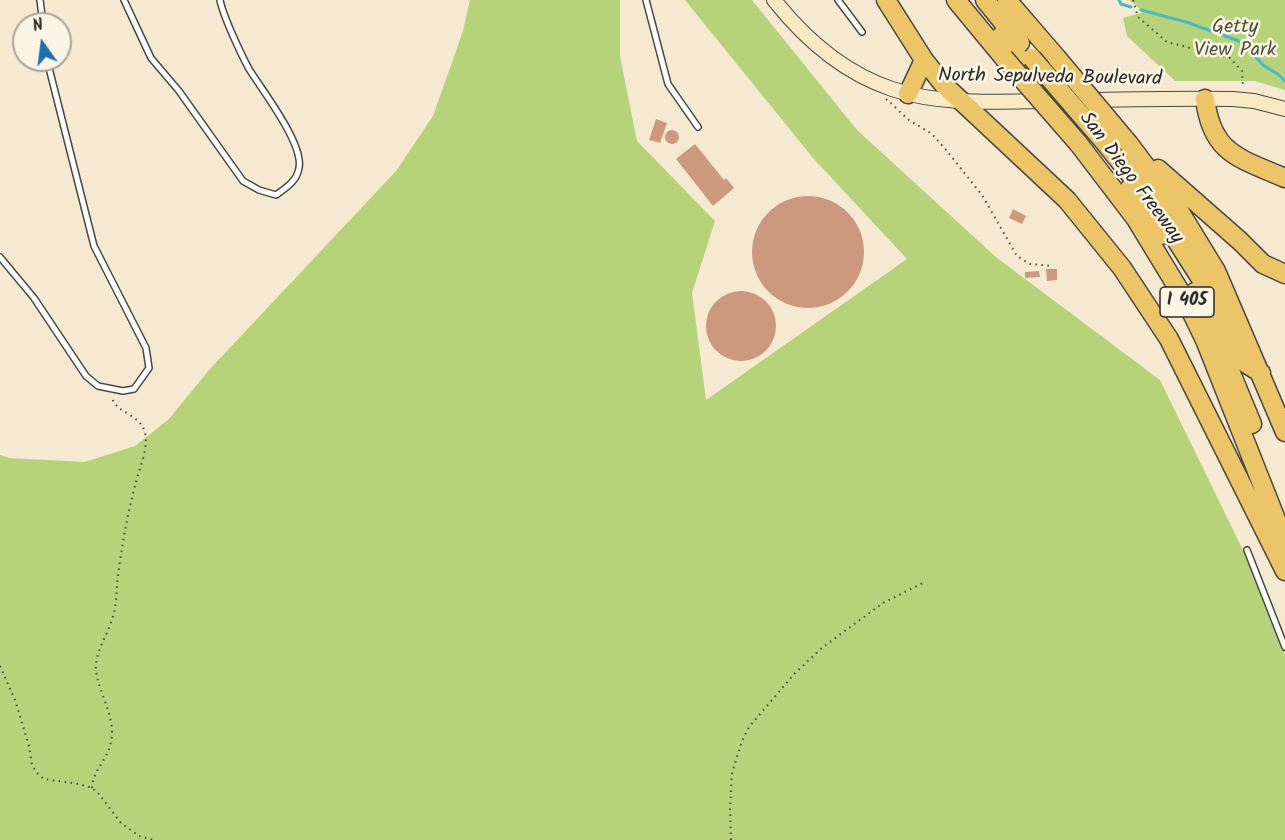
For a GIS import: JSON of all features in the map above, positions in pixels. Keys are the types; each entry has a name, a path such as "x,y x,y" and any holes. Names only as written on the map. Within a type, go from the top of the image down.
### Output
{"highway":[{"path":"886,0 924,60 943,84 1067,200 1122,268 1153,313 1190,378 1285,571"},
{"name":"San Diego Freeway","path":"956,0 1019,58 1093,144 1182,293 1205,340 1285,542"},
{"path":"971,0 1093,144 1131,173 1203,282 1242,361 1261,373"},
{"path":"985,0 1019,58"},
{"name":"San Diego Freeway","path":"1007,0 1129,144 1178,209 1216,271 1285,432"},
{"path":"908,94 924,60"},
{"path":"1205,99 1208,119 1223,146 1240,159 1285,178"},
{"path":"1129,144 1263,264 1285,274"}],"main road":[{"name":"North Sepulveda Boulevard","path":"774,0 804,34 837,61 873,82 908,94 960,101 1244,100 1285,109"}],"lane":[{"path":"124,0 151,58 178,91 243,181 259,190 276,195 292,184 300,167 298,153 274,106 248,67 220,0"},
{"path":"646,0 668,84 698,127"},
{"path":"838,0 862,32"},
{"path":"0,257 34,298 86,376 98,386 112,390 123,391 134,388 149,368 146,348 94,246 50,72"},
{"path":"1248,550 1285,647"}],"path":[{"path":"1133,0 1138,17 1167,42 1230,58 1242,70 1244,100"},
{"path":"899,111 936,138 974,184 1017,256 1030,264 1053,266"},
{"path":"92,788 92,778 108,755 112,732 111,718 96,671 96,660 114,615 124,532 144,453 146,434 136,418 114,402 112,390"},
{"path":"731,840 732,773 742,741 750,727 795,673 823,647 883,603 923,583"},
{"path":"0,666 15,700 29,746 32,765 37,773 44,779 92,788 121,823 139,836 154,840"}],"green space":[{"path":"470,0 620,0 620,56 637,141 715,221 692,293 706,400 907,259 813,158 685,0 752,0 857,130 997,258 1160,380 1279,624 1285,656 1285,840 0,840 0,455 9,458 85,462 135,446 169,419 209,370 396,171 433,116 463,31"},
{"name":"Getty View Park","path":"1129,0 1285,0 1285,90 1255,81 1175,81 1127,36 1123,18 1144,12"}],"building":[{"path":"656,119 667,123 660,143 649,140"},
{"path":"672,130 677,132 679,137 677,142 672,144 667,142 665,137 667,132"},
{"path":"695,144 724,180 726,178 734,188 713,206 676,159"},
{"path":"808,196 829,201 847,213 859,231 864,252 859,273 847,291 829,303 808,308 787,303 769,291 757,273 752,252 757,231 769,213 787,201"},
{"path":"1013,209 1026,216 1022,224 1009,218"},
{"path":"1046,269 1057,269 1057,280 1047,281"},
{"path":"1039,271 1040,277 1025,278 1025,272"},
{"path":"741,291 760,297 770,307 776,326 770,345 760,355 741,361 722,355 712,345 706,326 712,307 722,297"}],"waterway":[{"path":"1119,0 1121,4 1131,7"},
{"path":"1141,10 1186,22 1239,41 1263,65 1285,81"}]}
